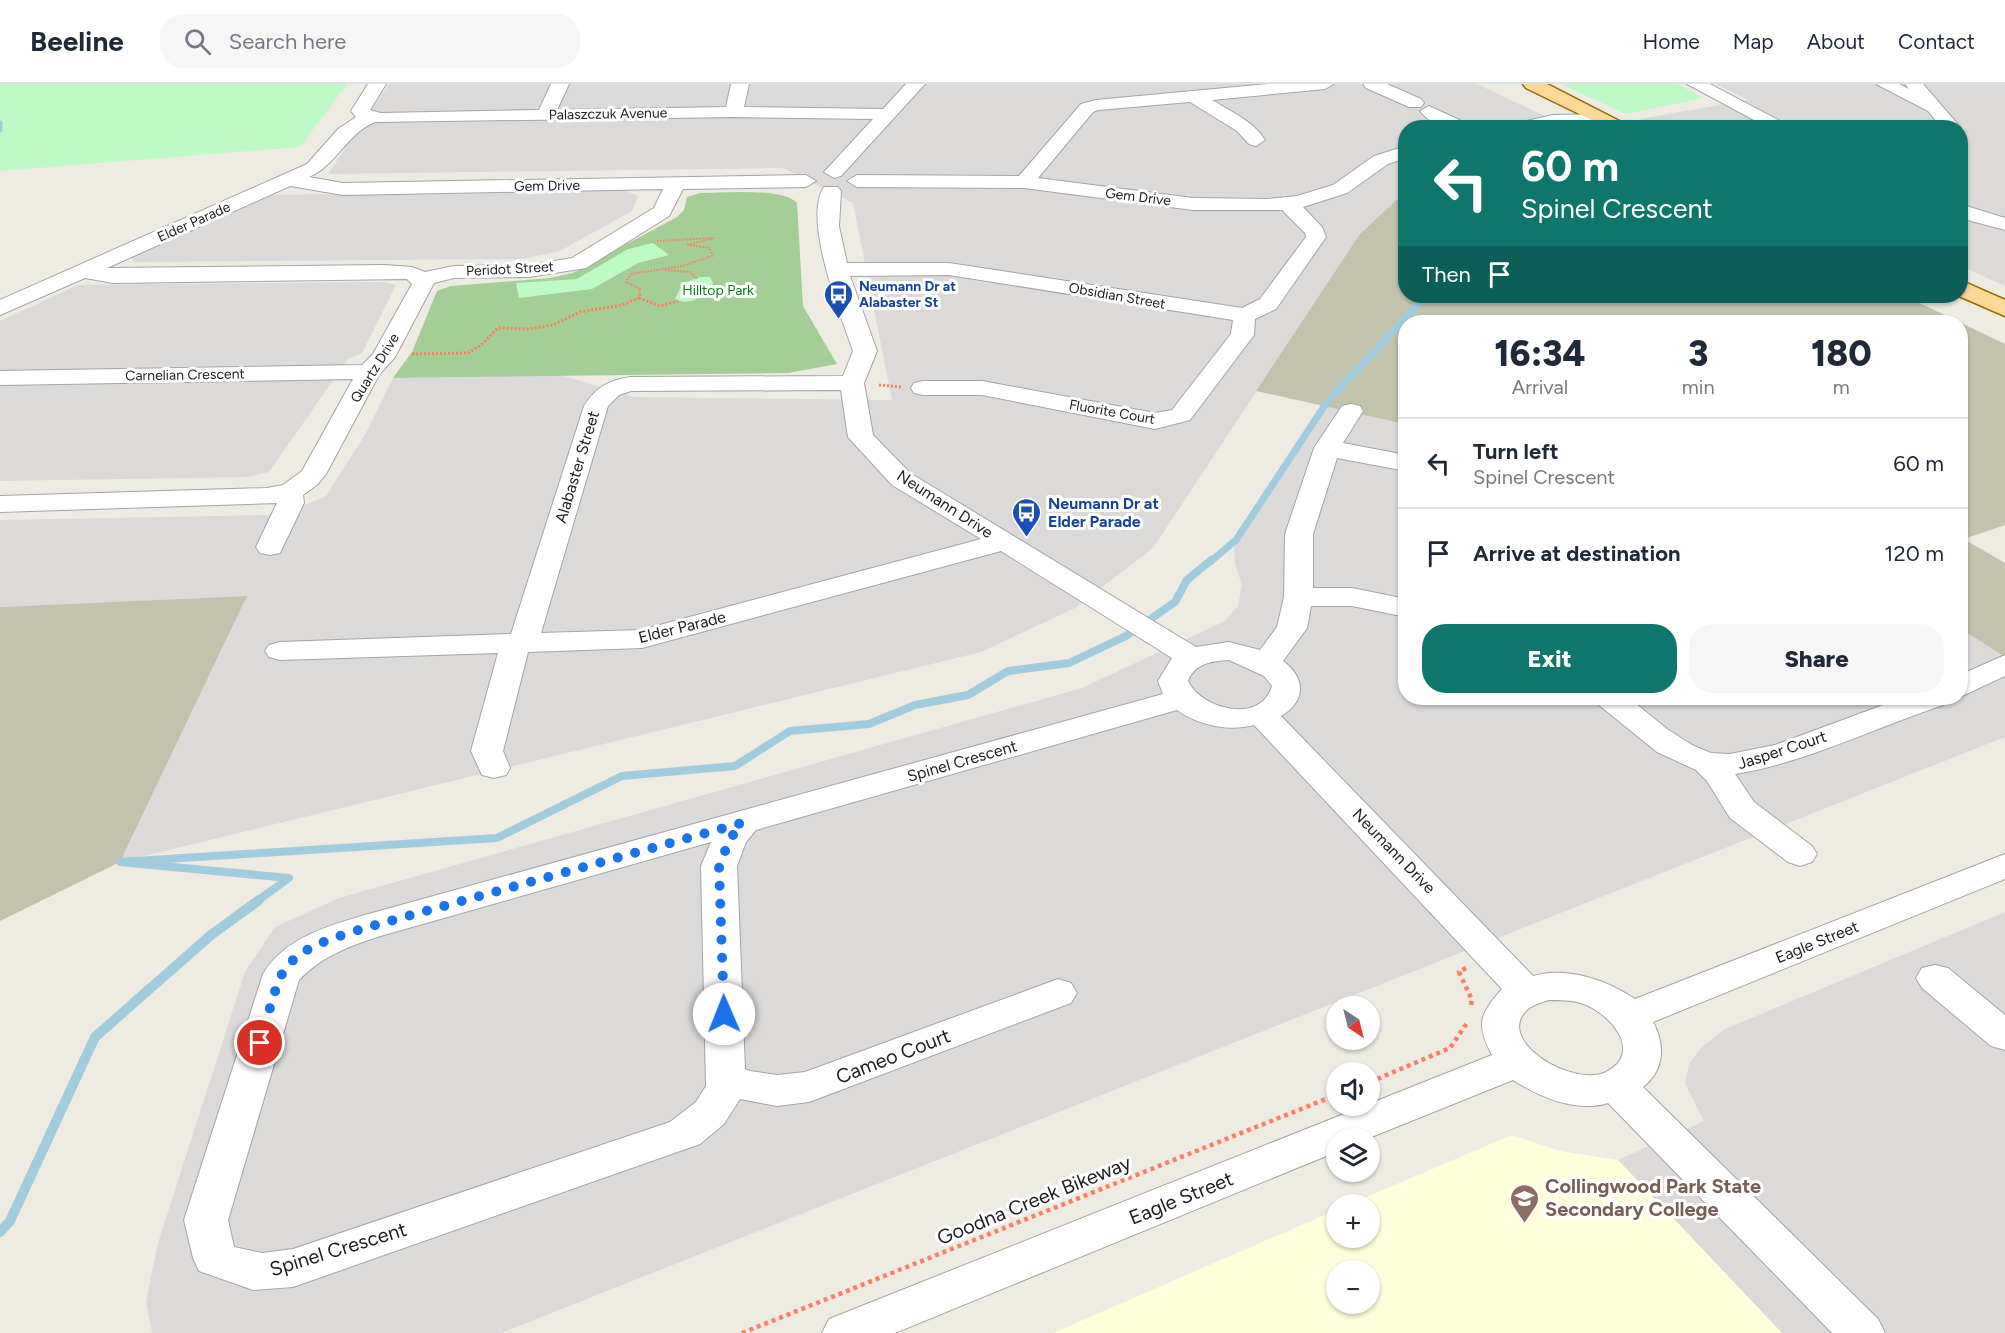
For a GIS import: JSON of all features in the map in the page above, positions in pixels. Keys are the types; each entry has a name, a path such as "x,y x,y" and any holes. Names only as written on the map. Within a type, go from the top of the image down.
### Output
{"main road":[{"path":"1532,84 1605,119"},
{"path":"1968,291 2005,309"}],"street":[{"path":"372,117 360,111 377,84"},
{"path":"546,115 560,84"},
{"path":"734,112 740,84"},
{"path":"852,383 865,351 836,270 828,207 832,181 850,151 889,114 916,84"},
{"path":"1024,182 1087,108 1110,102 1325,84"},
{"path":"1372,84 1447,120"},
{"path":"1696,84 1768,120"},
{"path":"1885,84 1935,109"},
{"path":"1914,84 1945,120"},
{"path":"1192,95 1243,127 1256,140"},
{"path":"1553,120 1568,110 1573,103"},
{"name":"Palaszczuk Avenue","path":"372,117 734,112 889,114"},
{"name":"Elder Parade","path":"0,308 314,168 327,158 349,126 372,117"},
{"path":"1553,120 1605,119"},
{"name":"Gem Drive","path":"290,180 343,189 806,181 812,176 832,181 853,175 857,181 1024,182 1193,204 1288,204 1340,189 1354,182 1381,160 1398,155"},
{"name":"Peridot Street","path":"422,279 454,272 529,271 578,263 662,212 675,184"},
{"path":"1243,315 1260,310 1268,304 1316,237 1315,231 1288,204"},
{"path":"1968,213 2005,224"},
{"name":"Obsidian Street","path":"836,270 922,268 969,271 1243,315"},
{"path":"83,271 113,276 385,272 412,273 422,279"},
{"name":"Quartz Drive","path":"289,493 304,485 313,474 369,372 383,357 412,307 423,284 422,279"},
{"name":"Fluorite Court","path":"923,388 982,388 1155,421 1172,419 1181,415 1242,335 1245,321 1243,315"},
{"name":"Carnelian Crescent","path":"0,378 369,372"},
{"name":"Neumann Drive","path":"852,383 861,436 901,479 1115,608 1192,658"},
{"name":"Alabaster Street","path":"494,768 487,751 519,644 596,406 607,392 618,386 631,384 852,383"},
{"path":"1267,662 1292,628 1299,597 1299,534 1327,448 1351,411"},
{"path":"1327,448 1398,461"},
{"path":"0,504 267,496 289,493 291,503 270,547"},
{"name":"Elder Parade","path":"280,651 642,639 1003,542"},
{"path":"1299,597 1352,597 1398,606"},
{"path":"1229,651 1267,662 1284,679 1286,689 1282,699 1274,708 1261,714 1240,717 1218,716 1197,710 1181,699 1173,681 1182,664 1192,658 1229,651"},
{"path":"1968,684 2005,664"},
{"name":"Spinel Crescent","path":"742,823 730,839 719,866 722,907 725,1077 722,1098 702,1122 685,1133 293,1268 266,1274 238,1270 215,1258 208,1237 206,1220 216,1182 282,974 300,955 328,940 365,928 1181,699"},
{"name":"Jasper Court","path":"1619,705 1669,746 1708,763 1731,766 1752,762 1912,705"},
{"name":"Neumann Drive","path":"1261,714 1494,956 1524,991"},
{"path":"1708,763 1719,774 1742,810 1800,854"},
{"name":"Eagle Street","path":"1629,1016 1690,994 2005,866"},
{"path":"1935,978 2005,1036"},
{"path":"1545,986 1578,989 1612,1002 1629,1016 1640,1031 1644,1048 1641,1063 1632,1076 1616,1086 1597,1090 1575,1089 1553,1084 1516,1062 1504,1046 1499,1029 1501,1013 1510,1000 1524,991 1545,986"},
{"name":"Cameo Court","path":"725,1077 757,1089 774,1092 809,1087 1058,993"},
{"name":"Eagle Street","path":"845,1333 1516,1062"},
{"path":"1616,1086 1862,1333"}],"path":[{"path":"639,298 640,289 626,282 632,274 682,266 712,256 710,248 688,245 714,238 648,243"},
{"path":"659,269 690,272 697,279"},
{"path":"410,354 468,353 481,345 498,328 553,325 580,312 622,305 639,298 660,306 678,301"},
{"path":"852,383 923,388"},
{"path":"1470,1010 1472,1000 1459,972 1494,956"},
{"path":"1380,1078 1450,1048 1469,1020"},
{"name":"Goodna Creek Bikeway","path":"742,1333 1326,1099"}],"shaded area":[{"path":"389,84 1477,84 1553,120 1398,120 1398,199 1360,235 1153,548 1075,608 981,652 120,862 247,596 0,607 0,520 267,515 301,507 326,496 366,433 393,378 560,375 635,397 892,400 853,203 783,168 328,174"},
{"path":"1716,84 2005,84 2005,286 1968,269 1968,120 1640,119 1748,100"},
{"path":"624,190 638,196 632,211 560,251 523,259 133,262 132,257 264,195"},
{"path":"1398,199 1398,303 1920,303 1944,315 1398,315 1398,422 1256,391 1360,234"},
{"path":"383,282 396,285 362,353 348,359 269,472 247,477 0,481 0,321 78,285"},
{"path":"1968,326 2005,344 2005,525 1968,538"},
{"path":"1325,405 1398,422 1398,705 1968,705 1968,633 2005,657 2005,737 1351,996 1326,996 1326,1006 501,1333 152,1333 146,1302 158,1243 245,972 275,927 339,898 1082,688 1225,621 1238,606 1242,585 1235,564 1234,546"},
{"path":"1968,541 2005,563 2005,657 1968,633"},
{"path":"247,596 120,862 0,921 0,607"},
{"path":"2005,912 2005,1333 1782,1333 1618,1160 1704,1121 1685,1083 1689,1064 1701,1048 1723,1030"},
{"name":"Collingwood Park State Secondary College","path":"1512,1135 1560,1151 1618,1160 1782,1333 1053,1333 1326,1214 1326,1248 1380,1248 1380,1194 1373,1194"}],"green space":[{"path":"0,84 347,84 300,147 0,171"},
{"path":"1561,84 1677,84 1704,98 1626,114"},
{"name":"Hilltop Park","path":"700,193 766,193 790,198 797,203 803,306 837,364 788,373 393,378 412,352 437,291 451,286 550,278 573,273 677,217 684,210 687,197"},
{"path":"653,243 669,255 638,263 592,289 519,298 516,283 577,279 628,249"},
{"path":"701,277 710,277 713,283 702,296 686,302 675,299 683,283"}],"waterway":[{"path":"0,123 0,130"},
{"path":"1408,315 1419,303"},
{"path":"1210,562 1236,540 1327,402 1398,326"},
{"path":"257,901 289,878 120,862 497,838 622,776 735,766 790,731 869,724 915,705 968,695 1008,671 1069,663 1126,636 1175,602 1187,580 1211,560"},
{"path":"0,1232 10,1221 95,1037 211,935 259,900"}],"place":[{"name":"Neumann Dr at Alabaster St","path":"838,320"},
{"name":"Neumann Dr at Elder Parade","path":"1027,538"},
{"name":"Collingwood Park State Secondary College","path":"1524,1224"}],"route":[{"path":"260,1043 282,974 300,955 328,940 671,841 742,823 730,839 719,866 724,1014"}]}
